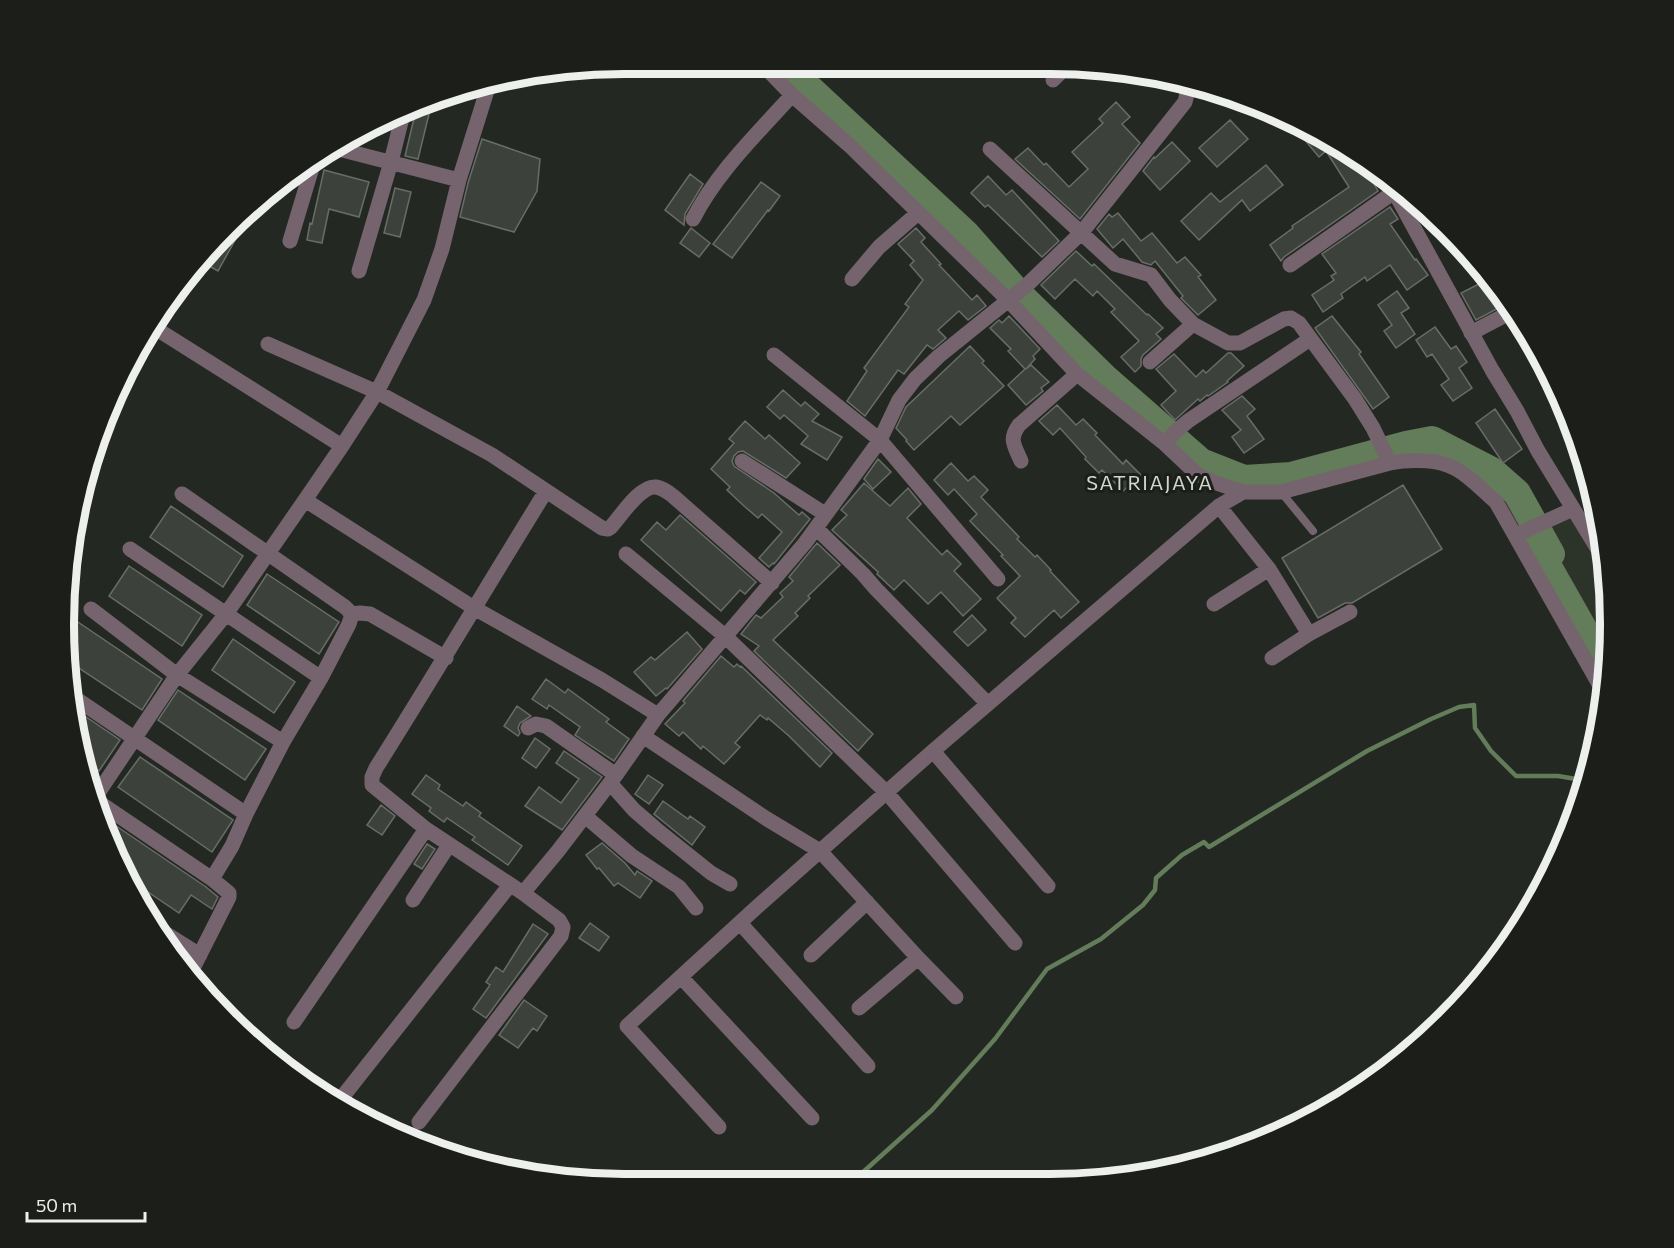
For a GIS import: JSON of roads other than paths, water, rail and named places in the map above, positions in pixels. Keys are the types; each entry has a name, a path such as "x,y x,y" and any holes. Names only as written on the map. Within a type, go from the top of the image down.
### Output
{"street":[{"path":"771,74 849,145 1009,300 1077,374 1165,444 1198,475 1243,492 1281,492 1405,460 1447,465 1470,478 1496,502 1597,680"},
{"path":"1053,80 1059,74"},
{"path":"100,792 177,675 226,614 342,447 377,392 424,300 442,249 459,180 487,91"},
{"path":"343,1097 516,889 558,851 658,715 772,583 816,528 880,440 898,400 915,379 939,356 1026,286 1082,232 1185,102 1188,91"},
{"path":"693,219 721,176 792,94"},
{"path":"359,272 401,120"},
{"path":"990,149 1115,264 1151,275 1170,300 1193,324 1228,343 1240,343 1284,320 1291,318 1299,323 1355,399 1373,428 1390,463"},
{"path":"344,150 459,180"},
{"path":"290,241 311,171"},
{"path":"1290,265 1389,190"},
{"path":"1410,210 1426,247 1471,333 1571,509 1595,546"},
{"path":"852,279 879,247 918,213"},
{"path":"1471,333 1506,315"},
{"path":"1150,362 1193,324"},
{"path":"159,330 342,447"},
{"path":"1165,444 1188,421 1310,339"},
{"path":"268,344 377,392 492,455 597,526 605,529 611,527 644,489 661,488 772,583"},
{"path":"774,355 880,440 998,579"},
{"path":"1021,461 1012,440 1018,425 1077,374"},
{"path":"742,461 825,514"},
{"path":"419,1122 561,936 562,927 559,920 516,889 426,829 372,785 372,781 376,768 446,658 546,491"},
{"path":"719,1127 627,1026 933,751 1220,506 1243,492"},
{"path":"182,494 269,553 352,614"},
{"path":"305,500 474,608 602,680 658,715"},
{"path":"1220,506 1269,569 1310,634"},
{"path":"1516,535 1571,509"},
{"path":"816,528 988,704"},
{"path":"130,549 321,678"},
{"path":"626,554 725,636 887,793 1015,943"},
{"path":"1214,604 1269,569"},
{"path":"91,609 177,675 283,742"},
{"path":"1272,658 1350,612"},
{"path":"352,614 370,614 446,658"},
{"path":"212,879 232,846 283,742 321,678 352,614"},
{"path":"79,700 246,814"},
{"path":"528,728 536,724 546,726 613,779 634,810 656,829 711,873 730,884"},
{"path":"643,736 767,819 820,851 956,997"},
{"path":"933,751 1048,886"},
{"path":"104,805 228,891 230,895 194,967"},
{"path":"585,816 632,856 679,887 696,908"},
{"path":"294,1022 426,829"},
{"path":"413,900 449,845"},
{"path":"811,955 867,902"},
{"path":"740,923 868,1066"},
{"path":"171,937 200,955"},
{"path":"859,1008 918,958"},
{"path":"681,977 812,1118"}],"lane":[{"path":"1281,492 1313,531"}],"waterway":[{"path":"794,74 966,234 1018,293 1105,378 1201,462 1244,479 1291,476 1432,440 1492,471 1517,493 1551,554"},
{"path":"861,1174 932,1110 995,1039 1047,969 1101,939 1143,905 1155,890 1156,878 1182,855 1204,842 1209,847 1367,751 1431,719 1459,707 1474,705 1475,728 1491,751 1516,776 1578,777"}],"district":[{"name":"SATRIAJAYA","path":"1150,483"}]}
